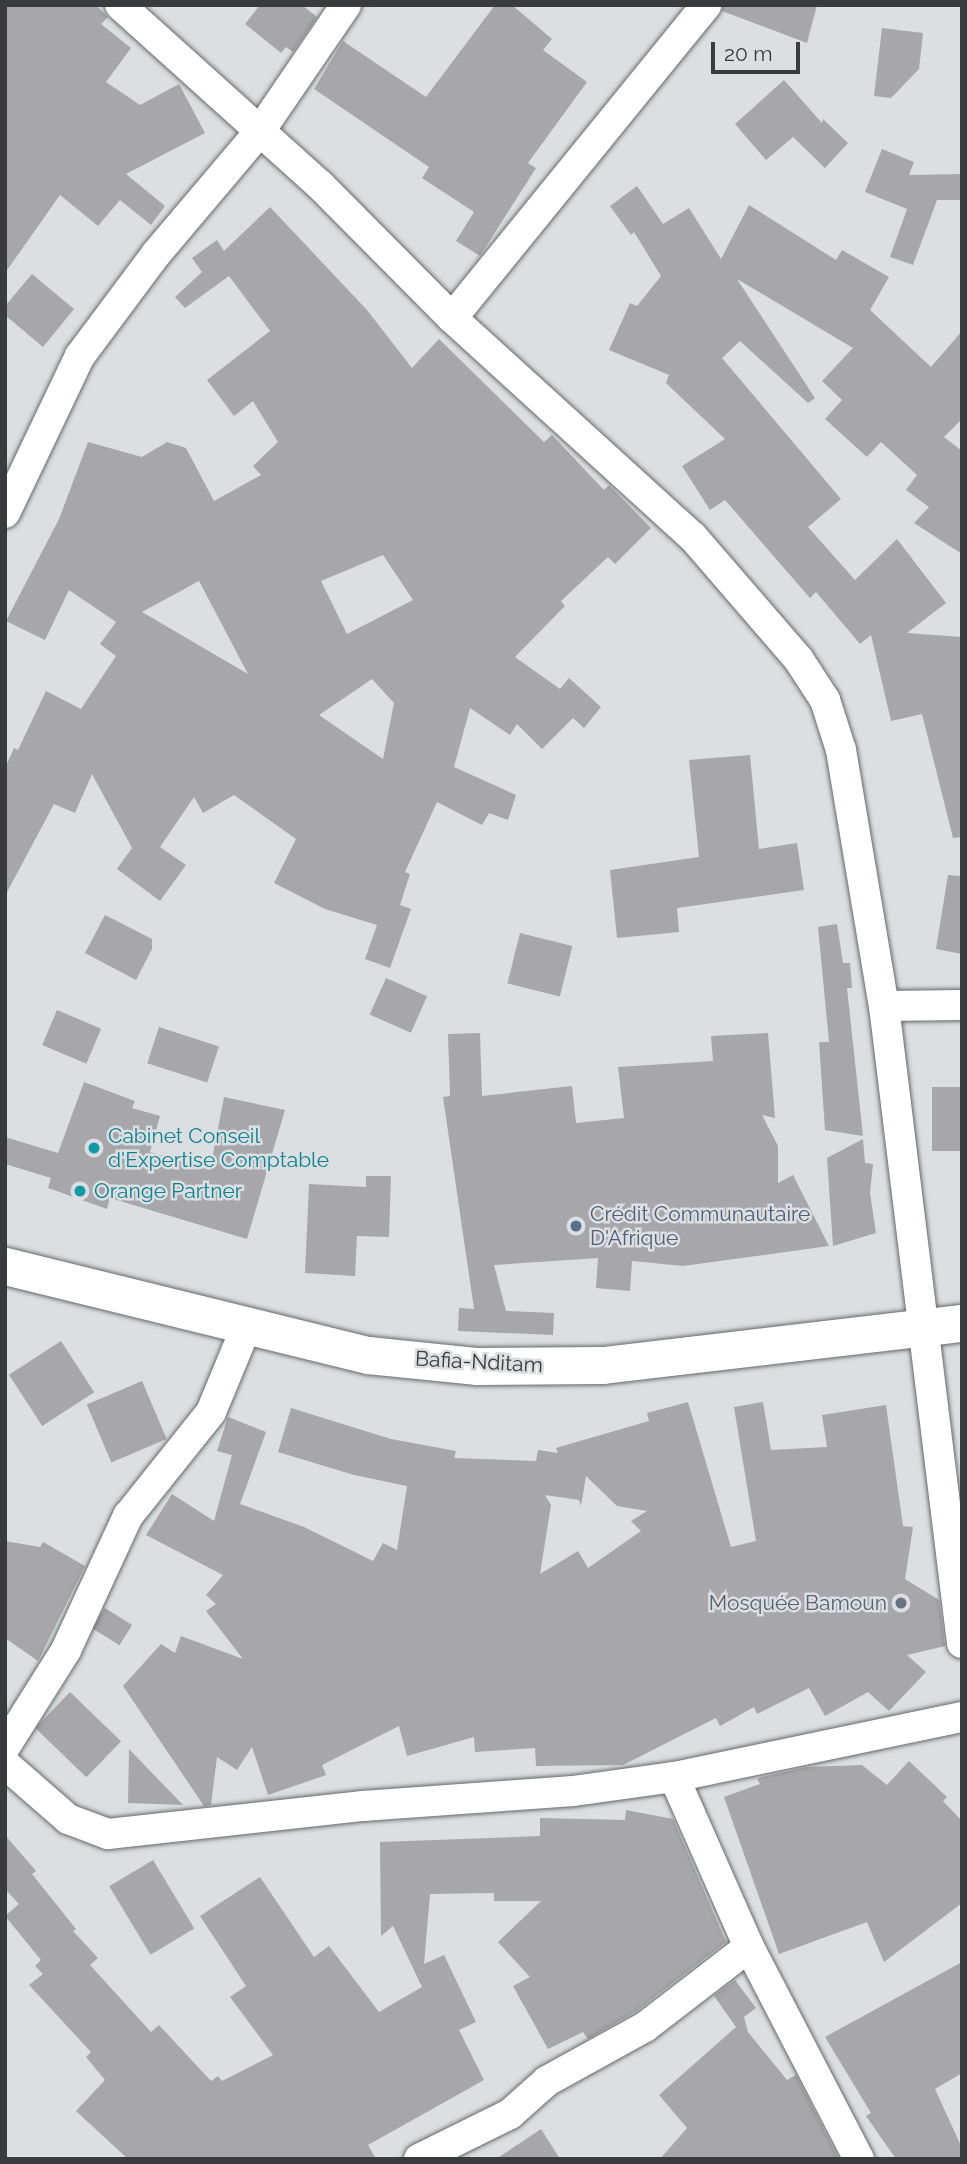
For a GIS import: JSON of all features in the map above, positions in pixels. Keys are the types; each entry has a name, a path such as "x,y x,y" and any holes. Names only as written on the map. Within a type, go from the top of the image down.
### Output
{"main road":[{"name":"Bafia-Nditam","path":"5,1266 368,1355 478,1366 603,1365 962,1324"}],"street":[{"path":"120,5 260,131 452,318 693,537 799,660 825,700 841,750 884,1006 923,1329 952,1483 962,1643"},
{"path":"5,513 80,356 156,254 260,131 346,5"},
{"path":"452,318 706,5"},
{"path":"884,1006 962,1005"},
{"path":"5,1748 66,1650 128,1516 211,1412 247,1325"},
{"path":"5,1765 68,1819 108,1834 363,1806 573,1791 674,1777 962,1717"},
{"path":"674,1777 750,1947 859,2159"},
{"path":"419,2159 510,2114 547,2081 645,2027 750,1947"}],"building":[{"path":"5,5 96,5 108,17 101,24 131,48 106,82 140,105 179,84 205,133 126,174 165,206 151,225 120,200 98,226 60,195 5,273"},
{"path":"260,5 302,5 317,17 293,52 286,47 281,53 245,24"},
{"path":"495,5 512,5 552,39 543,50 587,82 528,163 536,168 480,256 456,241 474,212 422,178 429,167 314,89 343,41 426,97"},
{"path":"723,5 817,5 807,43 722,11"},
{"path":"882,28 923,33 919,69 891,98 874,96"},
{"path":"784,80 822,123 823,119 848,143 825,168 793,137 766,160 735,124"},
{"path":"882,149 914,162 909,175 962,174 962,200 937,200 913,265 890,257 907,209 865,192"},
{"path":"637,186 663,224 689,208 721,259 749,205 836,260 842,250 889,277 870,310 931,367 962,331 962,419 944,437 962,451 962,554 914,523 929,507 906,490 917,475 881,442 867,457 825,419 842,400 822,381 853,348 737,279 815,398 808,403 740,341 722,358 841,499 808,527 855,580 897,539 946,603 907,633 962,637 962,837 953,838 922,714 891,721 871,635 860,644 816,592 810,598 725,500 710,510 682,466 725,439 666,383 669,375 609,350 630,303 637,306 661,276 634,232 631,235 610,206"},
{"path":"270,207 367,310 412,368 439,339 544,442 552,435 604,490 609,485 651,528 615,564 608,557 561,601 565,606 515,657 560,689 569,678 601,707 584,728 573,718 542,749 517,724 510,735 470,708 454,767 516,795 508,820 489,813 482,825 437,802 405,872 410,874 400,905 411,909 390,968 365,959 377,925 325,909 274,883 296,839 234,795 203,813 194,797 160,847 186,865 160,901 117,869 132,848 92,774 75,813 54,804 5,896 5,768 14,748 18,750 46,691 81,709 116,656 100,644 116,622 69,590 45,640 6,621 59,519 88,442 142,457 167,442 186,448 214,501 261,475 253,466 278,442 253,401 234,416 207,380 270,331 229,276 185,308 175,297 202,272 192,258 217,240 224,251","holes":["383,555 413,600 347,634 321,581","199,581 248,674 142,612","372,679 394,703 383,759 319,715"]},
{"path":"32,274 74,309 43,347 5,315 5,306"},
{"path":"750,755 759,849 797,843 804,890 677,908 679,932 617,938 610,870 699,857 689,760"},
{"path":"948,875 962,876 962,954 936,949"},
{"path":"105,915 152,939 152,949 136,980 85,953"},
{"path":"837,924 843,963 850,963 852,988 847,988 863,1136 825,1130 819,1042 829,1042 818,927"},
{"path":"520,933 572,946 560,997 507,983"},
{"path":"386,978 427,996 411,1033 370,1015"},
{"path":"57,1010 101,1029 86,1064 42,1045"},
{"path":"159,1027 219,1046 207,1083 147,1063"},
{"path":"480,1033 482,1096 572,1086 576,1123 624,1118 618,1067 713,1061 711,1036 768,1033 775,1118 762,1115 778,1146 778,1183 793,1175 829,1246 683,1266 632,1261 630,1291 596,1288 598,1258 494,1265 506,1311 554,1313 553,1335 458,1331 459,1308 474,1309 443,1097 450,1096 448,1034"},
{"path":"84,1082 135,1101 132,1108 160,1116 150,1152 210,1170 224,1097 285,1110 247,1239 110,1198 107,1209 48,1188 51,1178 5,1164 5,1137 58,1153"},
{"path":"932,1087 962,1087 962,1151 932,1151"},
{"path":"863,1139 865,1163 873,1164 870,1193 876,1233 833,1246 827,1158"},
{"path":"366,1176 391,1176 389,1237 357,1236 355,1276 305,1273 309,1184 366,1187"},
{"path":"61,1341 94,1392 42,1426 9,1375"},
{"path":"142,1381 167,1439 111,1462 87,1404"},
{"path":"688,1402 731,1547 756,1541 734,1407 763,1402 771,1450 827,1447 822,1415 886,1405 903,1526 913,1527 905,1579 939,1600 945,1646 907,1655 926,1672 889,1711 868,1692 825,1716 809,1688 757,1714 754,1707 720,1726 716,1718 623,1765 536,1766 535,1748 475,1752 474,1737 407,1756 399,1726 322,1765 326,1775 268,1795 252,1747 237,1770 217,1757 211,1805 204,1806 123,1686 161,1644 175,1653 181,1636 243,1659 206,1611 216,1604 206,1595 223,1575 146,1535 172,1494 214,1521 232,1455 217,1451 228,1417 266,1432 240,1504 304,1527 373,1561 383,1543 397,1550 407,1486 354,1475 278,1452 291,1408 391,1439 456,1451 454,1458 536,1461 538,1450 558,1453 556,1448 649,1421 647,1413","holes":["586,1476 617,1506 647,1511 631,1521 641,1531 588,1568 578,1551 540,1574 551,1505 545,1495 579,1500 581,1506"]},
{"path":"5,1541 40,1547 43,1542 85,1566 38,1661 5,1638"},
{"path":"105,1608 132,1625 119,1645 92,1628"},
{"path":"70,1692 121,1741 86,1777 35,1728"},
{"path":"129,1749 183,1805 128,1803"},
{"path":"909,1761 947,1797 943,1801 962,1821 962,1903 884,1962 867,1922 779,1954 724,1797 760,1784 757,1779 762,1777 807,1767 862,1765 887,1785"},
{"path":"626,1810 673,1819 726,1942 635,2012 588,2039 583,2032 548,2049 513,1986 530,1977 498,1942 541,1901 494,1901 494,1893 430,1894 424,1964 444,1955 476,2022 459,2030 484,2080 368,2145 376,2159 128,2159 76,2111 105,2080 86,2057 91,2052 29,1985 43,1974 35,1966 41,1960 5,1916 19,1904 5,1889 5,1835 36,1871 32,1874 76,1929 73,1931 98,1958 90,1965 151,2032 159,2025 211,2081 218,2076 222,2081 273,2055 230,1997 246,1986 200,1916 260,1877 314,1957 329,1946 379,2012 422,1987 393,1926 381,1936 380,1842 540,1836 540,1818 625,1820"},
{"path":"153,1860 194,1929 150,1955 109,1886"},
{"path":"962,1962 962,2073 935,2089 962,2148 962,2159 896,2159 866,2116 871,2113 825,2037"},
{"path":"735,1980 756,2008 744,2017 748,2032 787,2080 796,2075 839,2159 660,2159 687,2128 659,2095 736,2027 714,1996"},
{"path":"541,2129 560,2159 496,2159"}],"place":[{"name":"Cabinet Conseil d'Expertise Comptable","path":"94,1148"},
{"name":"Orange Partner","path":"80,1191"},
{"name":"Crédit Communautaire D'Afrique","path":"576,1226"},
{"name":"Mosquée Bamoun","path":"901,1603"}]}
